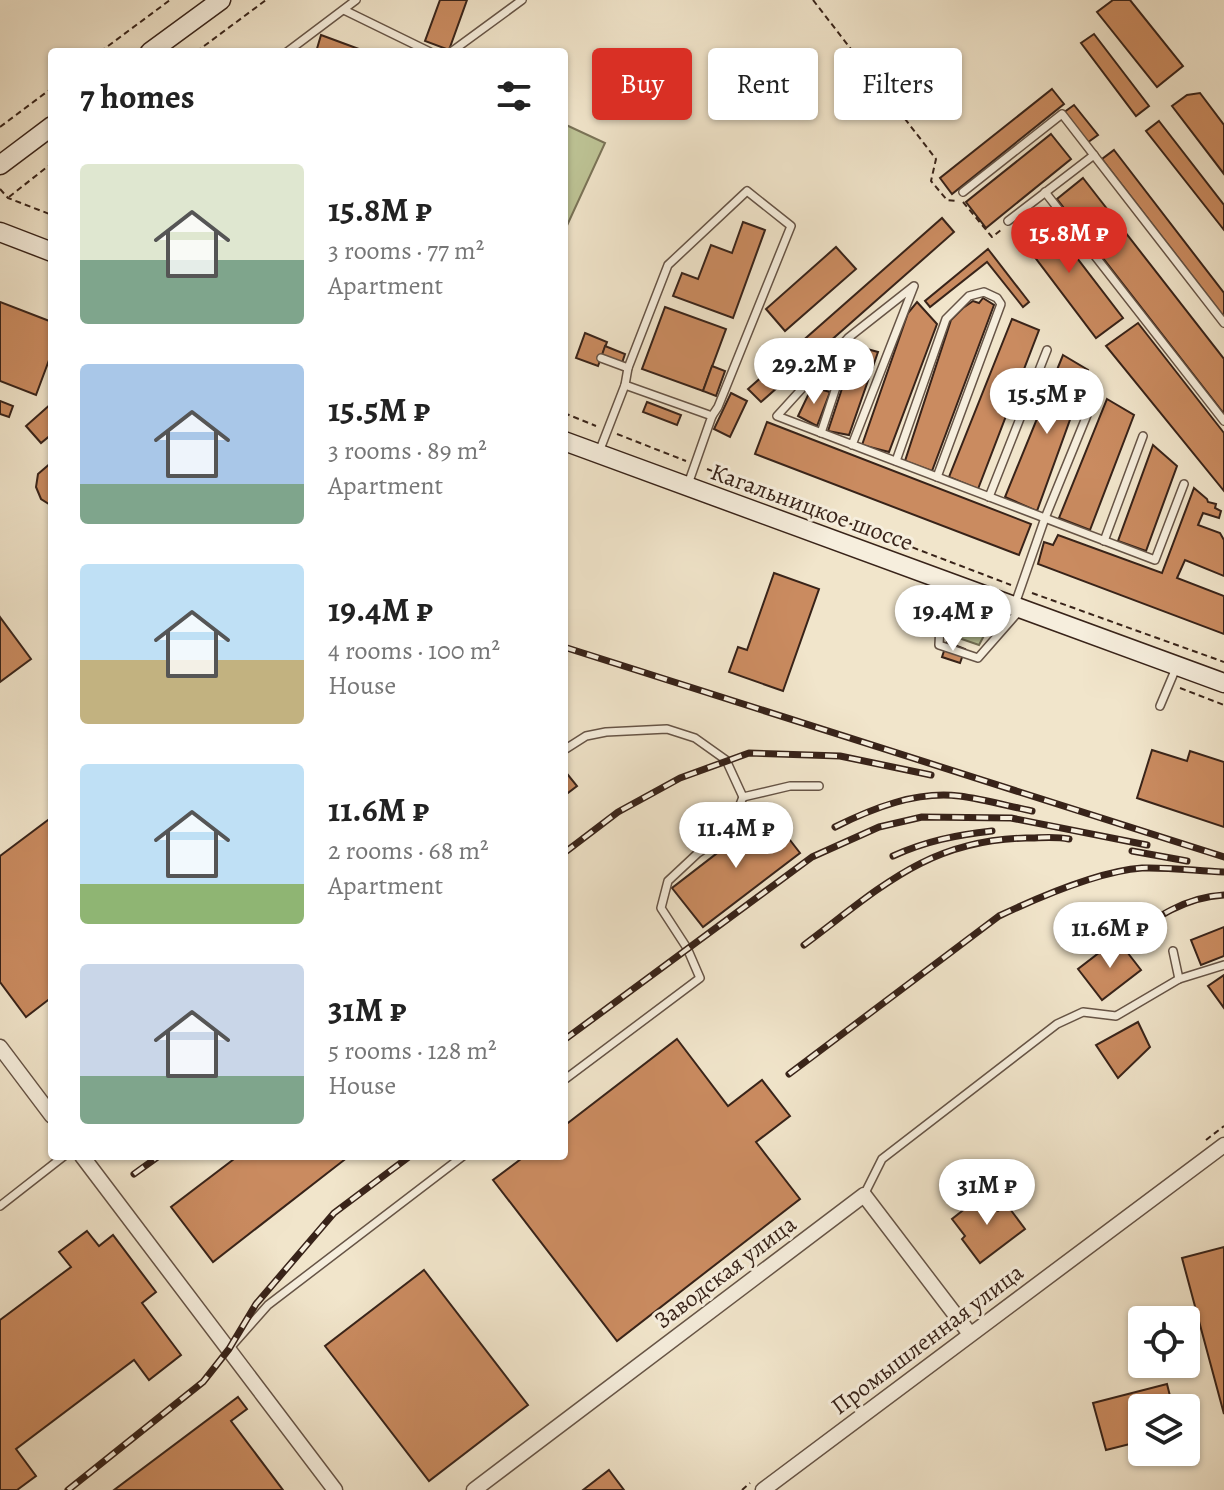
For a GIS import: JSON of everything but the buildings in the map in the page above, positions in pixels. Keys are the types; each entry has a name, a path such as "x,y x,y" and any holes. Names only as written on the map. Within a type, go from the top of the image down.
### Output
{"main road":[{"path":"155,48 221,0"},
{"path":"0,165 48,129"},
{"path":"0,232 48,250"},
{"name":"Кагальницкое шоссе","path":"568,443 942,580 1019,601 1224,683"}],"street":[{"path":"0,1047 48,1111"},
{"name":"Промышленная улица","path":"763,1490 1224,1145"},
{"name":"Промышленная улица","path":"1196,1166 1224,1159"},
{"path":"85,1160 335,1490"},
{"path":"864,1195 970,1334"},
{"name":"Заводская улица","path":"474,1490 864,1195"}],"lane":[{"path":"292,48 356,0"},
{"path":"456,48 522,0"},
{"path":"344,10 422,48"},
{"path":"963,192 1062,114 1224,323"},
{"path":"1008,221 1094,155"},
{"path":"598,454 668,265 747,191 791,226 712,416 687,487"},
{"path":"1045,192 1224,421"},
{"path":"852,445 914,286 848,338 777,416 852,445 1155,560 1184,484"},
{"path":"896,461 946,319 969,296 984,292 997,298 1001,304 937,477"},
{"path":"821,433 844,363 848,338"},
{"path":"989,497 1047,350"},
{"path":"601,358 628,368"},
{"path":"625,385 712,416"},
{"path":"942,580 939,645 978,658 1019,601 1045,518 1096,393"},
{"path":"1104,541 1143,436"},
{"path":"1160,706 1177,666"},
{"path":"568,747 586,736 606,732 667,729 695,738 726,760 743,797 729,832 698,853 668,881 661,908 687,948 700,978 568,1077"},
{"path":"743,797 790,786 819,786"},
{"path":"1173,951 1179,979"},
{"path":"864,1195 882,1159 1057,1024 1083,1012 1116,1016 1179,979 1224,965"},
{"path":"0,1206 59,1160"},
{"path":"229,1349 268,1305 458,1160"}],"path":[{"path":"105,48 170,0"},
{"path":"201,48 266,0"},
{"path":"813,0 936,159 931,181 947,200 962,201 992,237 1006,227 1008,221"},
{"path":"0,127 48,91"},
{"path":"8,198 48,166"},
{"path":"0,189 8,198 48,213"},
{"path":"568,415 1019,601 1224,662"},
{"path":"1169,684 1224,705"}],"green space":[{"path":"568,126 605,143 568,223"},
{"path":"957,597 994,609 995,615 979,645 950,635 950,602"}],"railway":[{"path":"568,648 1224,857"},
{"path":"568,850 618,812 680,778 749,753 840,756 931,775"},
{"path":"835,827 864,813 927,796 959,796 1032,811"},
{"path":"568,1037 812,857 879,827 922,817 1011,818 1147,845"},
{"path":"893,856 941,839 992,831"},
{"path":"804,945 881,887 932,858 991,841 1048,837 1069,839"},
{"path":"1132,851 1187,861"},
{"path":"789,1074 999,916 1031,901 1125,870 1152,868 1224,872"},
{"path":"1125,940 1183,904 1224,895"},
{"path":"134,1174 153,1160"},
{"path":"68,1490 203,1382 229,1349 256,1304 334,1213 405,1160"}]}
